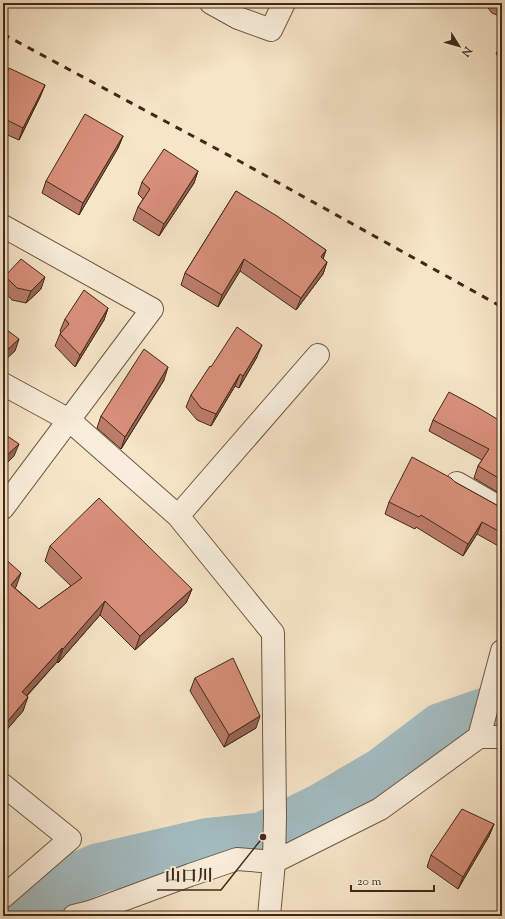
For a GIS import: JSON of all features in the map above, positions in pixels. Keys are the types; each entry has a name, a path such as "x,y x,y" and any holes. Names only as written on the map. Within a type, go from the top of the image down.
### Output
{"street":[{"path":"211,3 238,18 271,30 284,3"},
{"path":"3,226 152,309 3,508"},
{"path":"178,516 318,355"},
{"path":"3,384 69,420 178,516 273,633 275,816 274,862 269,916"},
{"path":"458,483 502,509"},
{"path":"85,915 237,858 274,862 380,809 479,736 502,651"},
{"path":"479,736 502,737"},
{"path":"3,785 70,839 3,897"}],"building":[{"path":"9,68 45,85 23,128 3,118 3,81"},
{"path":"85,114 123,136 83,203 46,181"},
{"path":"164,149 198,171 164,224 138,207 150,189 142,182"},
{"path":"236,191 277,216 326,250 321,257 327,262 301,298 244,259 222,295 185,273"},
{"path":"21,259 45,277 31,291 17,288 5,276"},
{"path":"84,290 108,308 80,355 60,334 69,324 65,319"},
{"path":"3,327 19,339 4,353 3,353"},
{"path":"237,327 262,345 243,376 240,374 216,414 201,408 191,395"},
{"path":"144,349 168,367 125,437 101,416"},
{"path":"449,392 502,422 502,480 478,466 489,449 433,420"},
{"path":"3,433 19,444 3,459"},
{"path":"412,457 502,508 502,533 482,522 468,544 421,515 419,517 389,502"},
{"path":"99,498 192,589 140,636 105,601 63,649 62,648 22,692 28,697 8,721 3,717 3,557 21,573 11,585 39,609 82,578 50,546"},
{"path":"233,658 260,716 229,735 195,678"},
{"path":"462,809 494,824 463,877 431,855"}],"waterway":[{"path":"14,916 46,891 99,868 207,843 263,837 320,809 383,772 441,728 502,707"}],"railway":[{"path":"3,34 241,162 502,307"}],"place":[{"name":"山口川","path":"263,837"}]}
